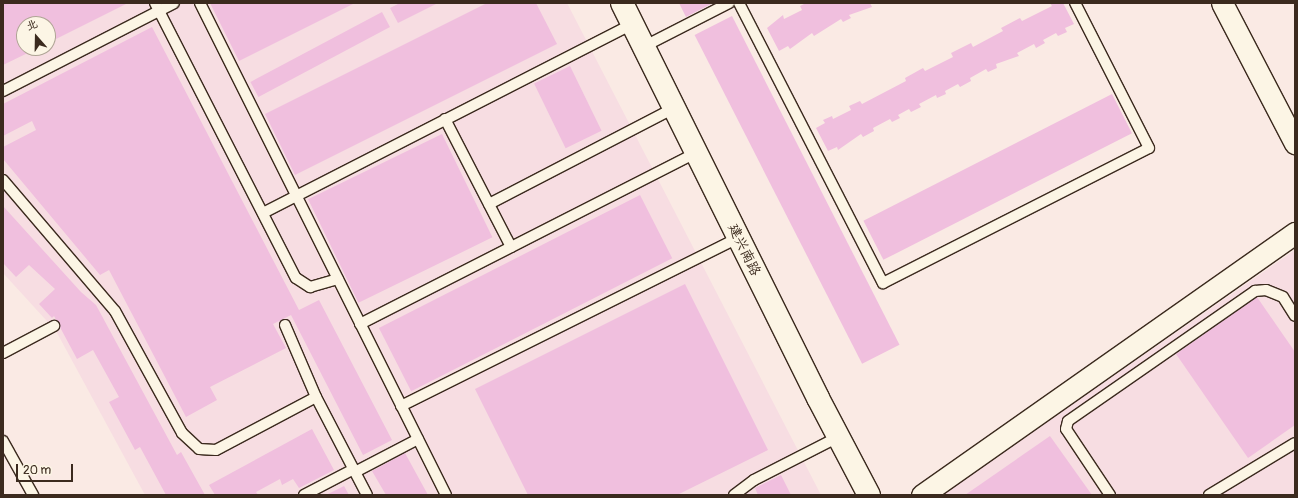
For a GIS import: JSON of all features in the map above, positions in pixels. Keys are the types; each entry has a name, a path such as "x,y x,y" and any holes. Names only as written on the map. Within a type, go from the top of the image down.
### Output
{"street":[{"name":"建兴南路","path":"622,3 738,238 838,437 869,495"},
{"path":"1222,3 1295,143"},
{"path":"922,495 1295,233"}],"lane":[{"path":"3,91 157,7 174,3"},
{"path":"200,3 446,495"},
{"path":"643,47 729,3"},
{"path":"739,3 883,283 1149,148 1075,3"},
{"path":"157,7 296,278 302,284 310,287 338,278"},
{"path":"263,213 632,24"},
{"path":"489,204 674,108"},
{"path":"445,119 511,247"},
{"path":"360,324 696,153"},
{"path":"3,180 115,311 182,433 199,449 216,450 316,397"},
{"path":"401,406 738,238"},
{"path":"1110,495 1066,429 1068,421 1255,292 1266,290 1283,297 1295,316"},
{"path":"285,325 316,397 367,495"},
{"path":"3,353 54,326"},
{"path":"734,495 754,480 838,437"},
{"path":"304,495 418,439"},
{"path":"3,441 32,495"},
{"path":"1209,495 1295,443"}],"shaded area":[{"path":"3,3 567,3 821,495 145,495 56,331 3,273"},
{"path":"1295,250 1295,495 942,495"}],"building":[{"path":"3,3 128,3 56,39 56,16 16,16 16,56 22,56 3,65"},
{"path":"210,3 355,3 239,61"},
{"path":"400,3 438,3 398,23 390,8"},
{"path":"487,3 536,3 557,44 295,175 265,114"},
{"path":"679,3 713,3 686,17"},
{"path":"806,3 870,3 872,7 849,15 851,18 843,22 841,19 814,36 812,33 790,49 788,46 779,51 767,28 783,15 784,19 802,10 800,6"},
{"path":"1050,3 1063,3 1074,24 1065,28 1067,32 1058,36 1056,33 1043,40 1045,43 1036,48 1034,44 1017,53 1019,56 996,64 997,68 988,72 986,69 970,78 971,81 960,87 958,84 945,91 946,94 937,98 936,95 919,104 921,107 911,112 909,109 898,115 900,118 892,122 890,119 873,128 874,131 863,137 861,134 838,150 837,147 828,151 816,128 825,123 823,120 832,116 833,119 851,110 849,106 860,101 862,104 906,81 905,78 923,68 925,71 953,57 951,53 971,43 973,47 1003,31 1001,28 1020,18 1022,21 1052,6"},
{"path":"382,12 390,27 258,97 250,82"},
{"path":"732,16 900,345 862,364 695,35"},
{"path":"152,27 299,310 319,300 392,440 363,455 291,315 273,324 286,348 210,387 217,400 186,417 109,270 100,275 3,159 3,147 36,130 32,121 3,136 3,104"},
{"path":"570,66 602,131 566,148 534,84"},
{"path":"1112,94 1132,133 883,260 863,221"},
{"path":"442,134 492,237 358,303 308,199"},
{"path":"640,195 672,258 411,391 379,328"},
{"path":"3,206 81,292 96,305 177,455 181,452 205,495 166,495 140,447 135,450 109,402 119,397 93,350 77,359 54,316 52,318 39,304 55,289 29,265 16,277 3,263"},
{"path":"685,284 768,450 677,495 528,495 475,389"},
{"path":"1257,297 1295,352 1295,425 1248,458 1176,354"},
{"path":"312,429 334,470 299,488 293,479 282,485 280,479 256,492 258,495 215,495 209,485"},
{"path":"1050,436 1092,495 965,495"},
{"path":"405,453 428,495 386,495 372,471"},
{"path":"781,475 791,495 758,495 755,488"},
{"path":"344,486 349,495 326,495"}]}
